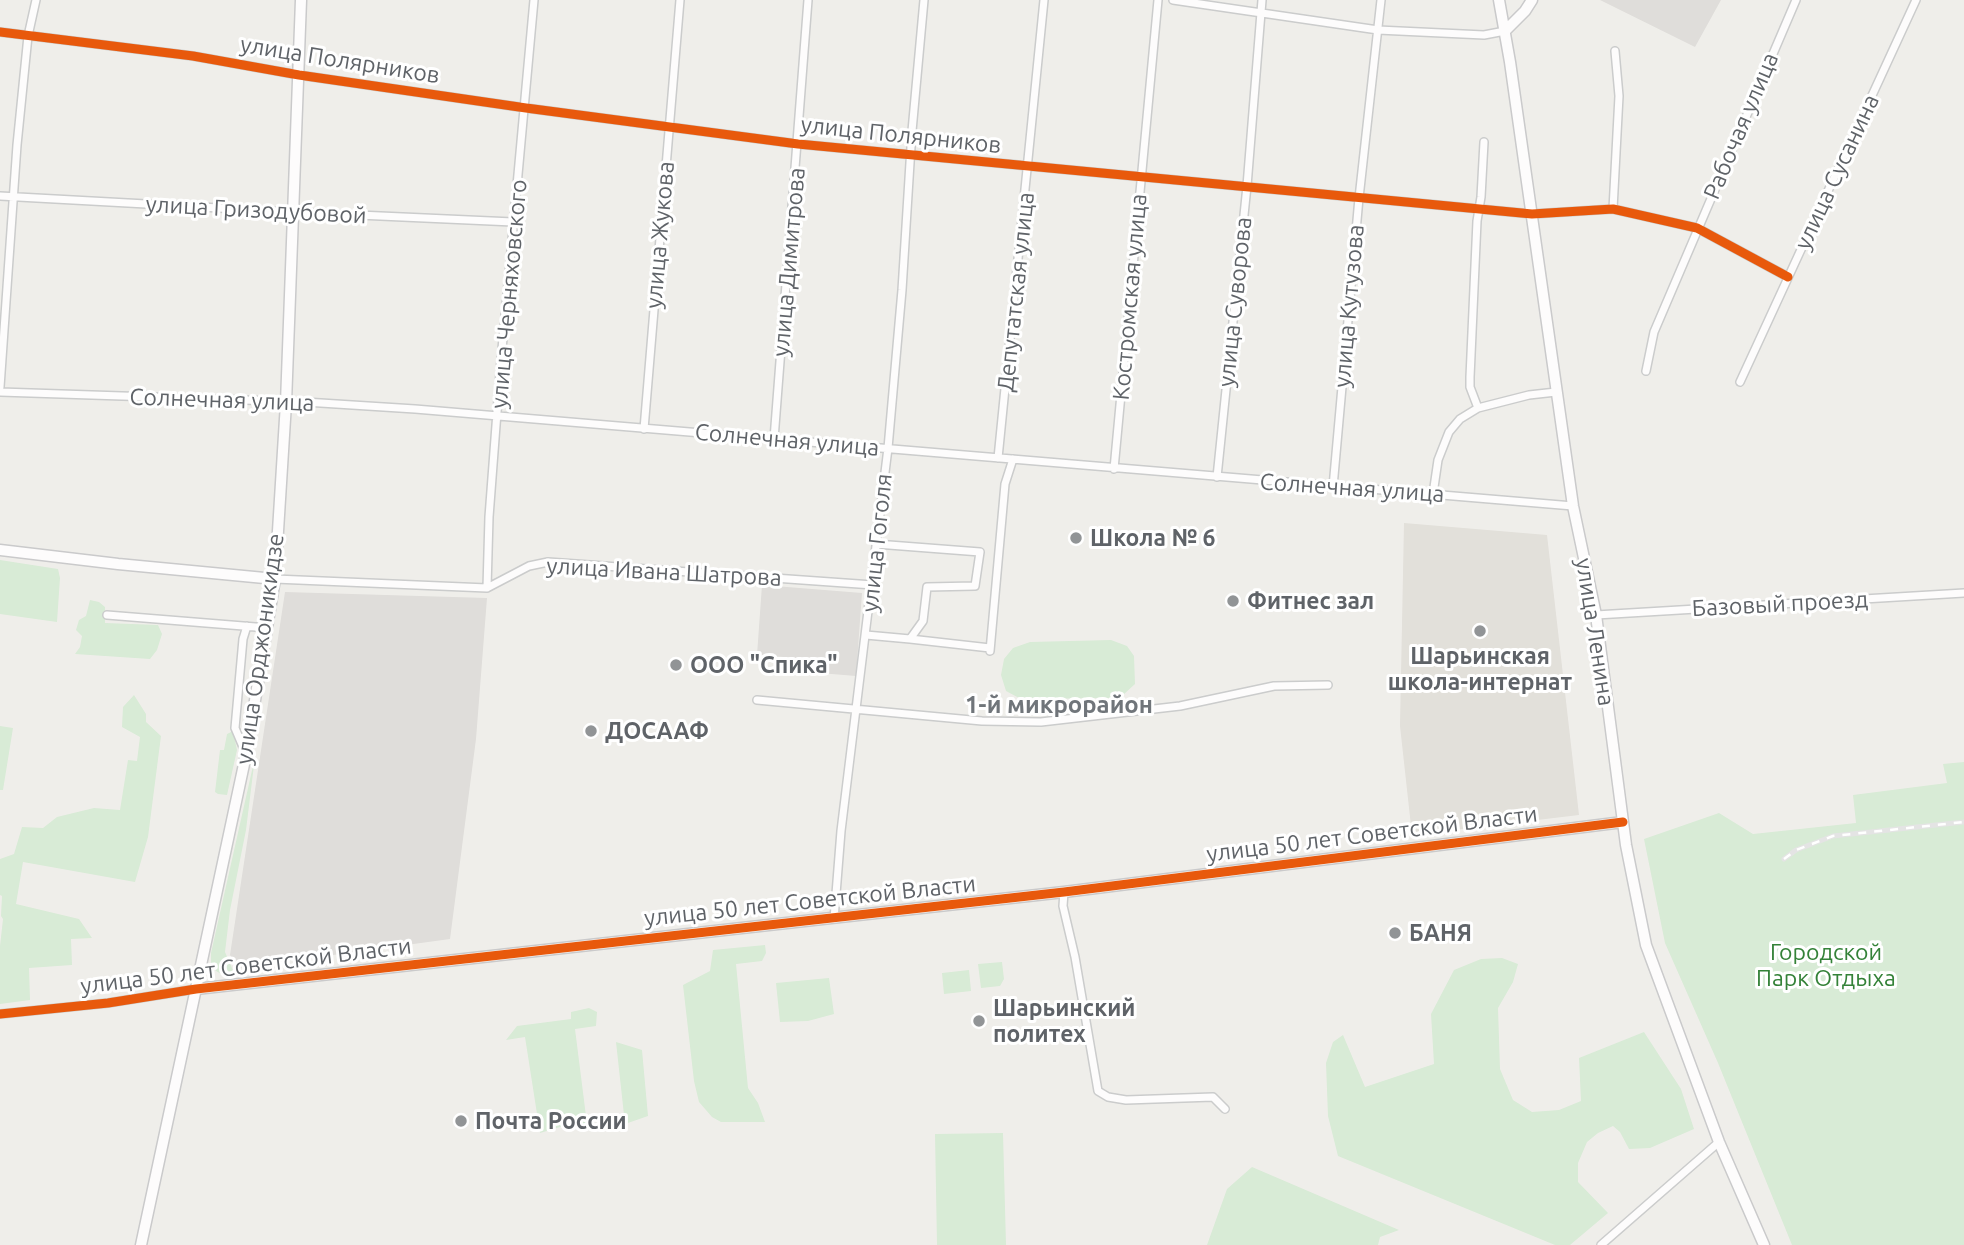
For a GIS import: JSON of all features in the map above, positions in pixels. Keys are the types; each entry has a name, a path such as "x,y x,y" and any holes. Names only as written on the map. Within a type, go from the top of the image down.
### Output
{"street":[{"path":"0,389 17,145 28,36 36,0"},
{"name":"улица Орджоникидзе","path":"141,1245 246,755 275,579 286,403 301,0"},
{"name":"улица Черняховского","path":"487,588 489,517 534,0"},
{"name":"улица Жукова","path":"645,429 680,0"},
{"name":"улица Димитрова","path":"774,439 808,0"},
{"name":"улица Гоголя","path":"834,919 841,831 888,448 924,0"},
{"name":"Депутатская улица","path":"999,458 1044,0"},
{"name":"Костромская улица","path":"1114,469 1158,0"},
{"path":"1173,0 1378,30 1484,35 1505,32 1532,0"},
{"name":"улица Суворова","path":"1217,477 1247,186 1262,0"},
{"name":"улица Кутузова","path":"1332,487 1381,0"},
{"name":"улица Ленина","path":"1499,0 1573,506 1596,615 1623,822 1646,945 1719,1142 1764,1245"},
{"name":"Рабочая улица","path":"1646,371 1654,332 1796,0"},
{"name":"улица Сусанина","path":"1740,382 1916,0"},
{"name":"улица Полярников","path":"0,32 193,56 299,75 798,145 1532,214 1613,209 1697,228 1788,277"},
{"path":"1613,209 1619,96 1615,51"},
{"path":"1478,408 1470,387 1470,377 1484,142"},
{"name":"улица Гризодубовой","path":"0,196 513,222"},
{"name":"Солнечная улица","path":"0,389 306,402 499,416 1573,506"},
{"path":"1433,494 1436,468 1449,432 1460,419 1478,408 1529,395 1556,392"},
{"path":"866,635 990,649 1006,484 1013,459"},
{"path":"876,544 980,552 975,586 927,587 923,621 910,639"},
{"name":"улица Ивана Шатрова","path":"0,550 275,579 487,588 530,566 548,562 873,585"},
{"name":"Базовый проезд","path":"1596,615 1964,593"},
{"path":"107,615 268,628"},
{"path":"246,755 235,728 243,639 247,626"},
{"path":"757,700 982,722 1041,722 1180,706 1274,686 1328,685"},
{"name":"улица 50 лет Советской Власти","path":"0,1014 108,1003 196,989 1064,892 1623,822"},
{"path":"1064,892 1063,906 1075,957 1098,1091 1108,1097 1126,1100 1213,1097 1224,1109"},
{"path":"1601,1245 1719,1142"}],"shaded area":[{"path":"1600,0 1721,0 1695,47"},
{"name":"Шарьинская школа-интернат","path":"1404,523 1547,535 1579,815 1412,835 1400,726"},
{"path":"762,585 862,593 856,676 783,670 784,657 757,655"},
{"path":"285,592 487,598 476,739 450,939 238,968 230,955"}],"green space":[{"path":"0,560 58,569 60,578 57,622 0,614"},
{"path":"90,600 105,607 105,623 158,625 162,634 157,650 150,659 75,654 80,647 82,636 76,630 79,620 86,616"},
{"path":"1111,640 1127,646 1134,656 1135,684 1123,695 1110,698 1021,699 1006,691 1001,675 1004,659 1013,648 1030,642"},
{"path":"134,695 146,714 146,722 161,736 148,837 135,882 23,862 16,904 79,919 92,938 71,939 72,965 29,968 30,1000 0,1004 3,919 0,859 14,854 22,827 43,828 57,817 94,808 120,810 128,760 137,761 140,737 122,727 123,707"},
{"path":"0,726 13,728 3,790 0,790"},
{"path":"233,731 237,750 227,795 218,794 215,792 220,750 224,750 227,734"},
{"path":"255,757 246,830 230,910 225,952 235,975 223,975 211,964 211,953"},
{"name":"Городской Парк Отдыха","path":"1964,762 1964,1245 1792,1245 1718,1063 1665,943 1644,839 1719,813 1753,834 1856,823 1853,795 1947,783 1943,764"},
{"path":"765,945 766,953 762,961 736,964 748,1088 758,1103 765,1122 721,1122 712,1117 699,1102 694,1081 683,985 710,971 713,950"},
{"path":"1502,958 1518,964 1513,982 1498,1008 1500,1069 1513,1100 1532,1112 1559,1110 1581,1101 1579,1058 1644,1032 1681,1089 1694,1129 1650,1148 1629,1149 1620,1132 1613,1126 1587,1142 1578,1163 1578,1182 1608,1213 1570,1245 1555,1245 1338,1156 1328,1116 1326,1063 1333,1042 1343,1035 1365,1087 1434,1064 1431,1014 1454,970 1481,959"},
{"path":"1002,962 1004,979 1000,986 981,988 978,964"},
{"path":"969,970 971,991 944,994 942,973"},
{"path":"829,978 834,1014 808,1021 780,1022 776,983"},
{"path":"589,1008 597,1012 596,1026 575,1029 587,1124 570,1124 540,1133 525,1037 506,1040 517,1026 571,1019 571,1012"},
{"path":"616,1042 642,1050 648,1116 625,1124"},
{"path":"1003,1133 1006,1245 937,1245 935,1134"},
{"path":"1252,1167 1399,1230 1380,1237 1378,1245 1207,1245 1227,1189"}],"railway":[{"path":"1784,859 1796,850 1833,836 1964,822"}],"cycle path":[{"path":"0,32 193,56 299,75 798,144 1532,214 1613,209 1697,228 1788,277"},
{"path":"0,1014 108,1003 196,989 1064,892 1623,822"}],"place":[{"name":"Школа № 6","path":"1076,538"},
{"name":"Фитнес зал","path":"1233,601"},
{"name":"Шарьинская школа-интернат","path":"1480,631"},
{"name":"ООО \"Спика\"","path":"676,665"},
{"name":"ДОСААФ","path":"591,731"},
{"name":"БАНЯ","path":"1395,933"},
{"name":"Шарьинский политех","path":"979,1021"},
{"name":"Почта России","path":"461,1121"}],"district":[{"name":"1-й микрорайон","path":"1059,705"}]}
